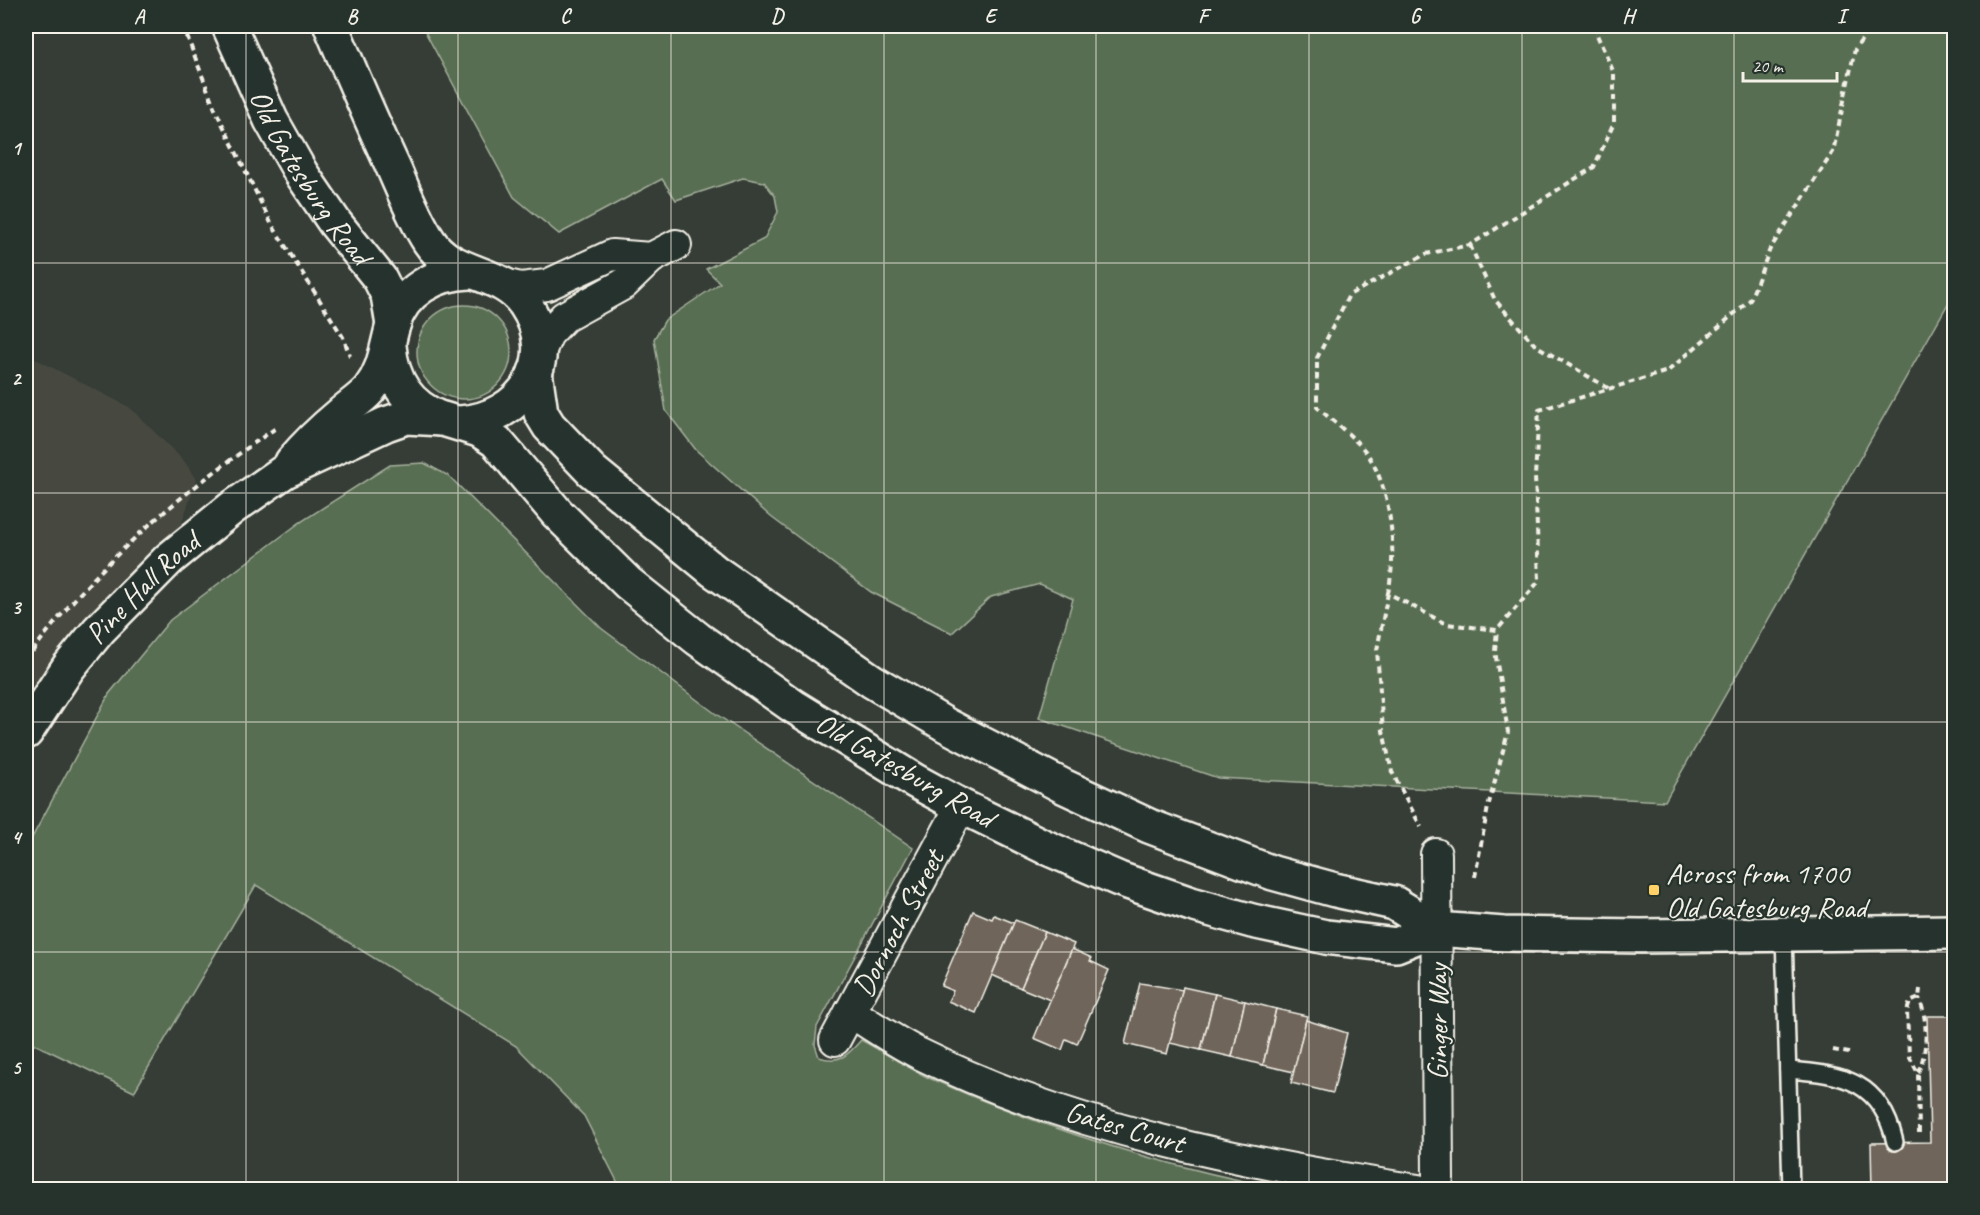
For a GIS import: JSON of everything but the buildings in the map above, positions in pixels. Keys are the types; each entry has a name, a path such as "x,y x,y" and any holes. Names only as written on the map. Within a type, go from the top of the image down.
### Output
{"street":[{"name":"Old Gatesburg Road","path":"229,26 271,120 301,173 335,224 380,279 388,295 393,370 404,392 421,409 479,430 496,441 590,547 628,584 698,639 793,706 915,781 961,806 1045,847 1119,879 1252,921 1326,937 1396,945 1436,929 1504,934 1641,936 1954,932"},
{"path":"331,26 418,223 444,258 470,272 504,284"},
{"name":"Pine Hall Road","path":"26,732 68,668 145,582 232,508 285,471 386,424 406,417 451,421 492,418 506,410 528,387 548,334 564,317 624,284 664,251 612,255 547,285 521,288 504,284"},
{"name":"Pine Hall Road","path":"285,471 310,440 368,391 384,365 399,310 422,285 445,275 470,272"},
{"name":"Old Gatesburg Road","path":"504,284 515,293 531,315 539,340 537,363 541,413 549,426 592,471 714,571 872,681 946,725 1053,781 1149,826 1273,873 1395,903 1436,929"},
{"name":"Dornoch Street","path":"835,1040 961,806"},
{"name":"Ginger Way","path":"1436,854 1438,1178 1436,1190"},
{"name":"Gates Court","path":"850,1012 919,1053 999,1088 1110,1125 1256,1162 1418,1190"}],"lane":[{"path":"1784,933 1791,1190"},
{"path":"1788,1070 1847,1078 1872,1093 1890,1118 1895,1142"}],"path":[{"path":"183,26 214,109 272,225 343,337 350,362"},
{"path":"1436,854 1392,772 1383,732 1377,651 1392,576 1391,535 1383,486 1369,456 1317,407 1317,358 1349,295 1425,254 1470,244 1594,167 1614,123 1614,73 1593,26"},
{"path":"1475,877 1488,807 1508,732 1495,651 1497,630 1539,581 1535,476 1539,410 1668,371 1750,300 1770,249 1833,152 1856,49 1872,26"},
{"path":"1470,244 1495,300 1536,345 1608,388"},
{"path":"26,660 73,599 144,527 183,495 278,427"},
{"path":"1389,593 1446,624 1497,630"},
{"path":"1919,1142 1918,1073 1925,1058 1924,1009 1919,998 1920,989"},
{"path":"1918,1073 1909,1056 1907,1011 1910,1002 1919,998"}],"shaded area":[{"path":"26,354 129,407 184,461 197,479 169,559 26,732"}],"green space":[{"path":"422,26 1954,26 1954,293 1665,801 1218,778 1039,718 1073,599 1040,584 991,597 952,633 871,592 771,517 696,450 666,411 654,339 665,320 720,283 706,269 764,239 778,212 775,196 764,182 743,178 676,200 662,179 559,234 514,197"},
{"path":"464,305 482,309 497,319 507,334 511,352 507,370 497,385 482,395 464,399 446,395 431,385 421,370 417,352 421,334 431,319 446,309"},
{"path":"424,463 449,476 601,628 716,714 913,848 817,1027 815,1045 819,1057 838,1059 843,1057 861,1040 929,1078 1059,1129 1147,1157 1283,1189 621,1189 584,1116 516,1046 256,885 134,1092 26,1040 26,849 109,694 170,620 299,523 390,465"}],"place":[{"name":"Across from 1700 Old Gatesburg Road","path":"1654,890"}]}
